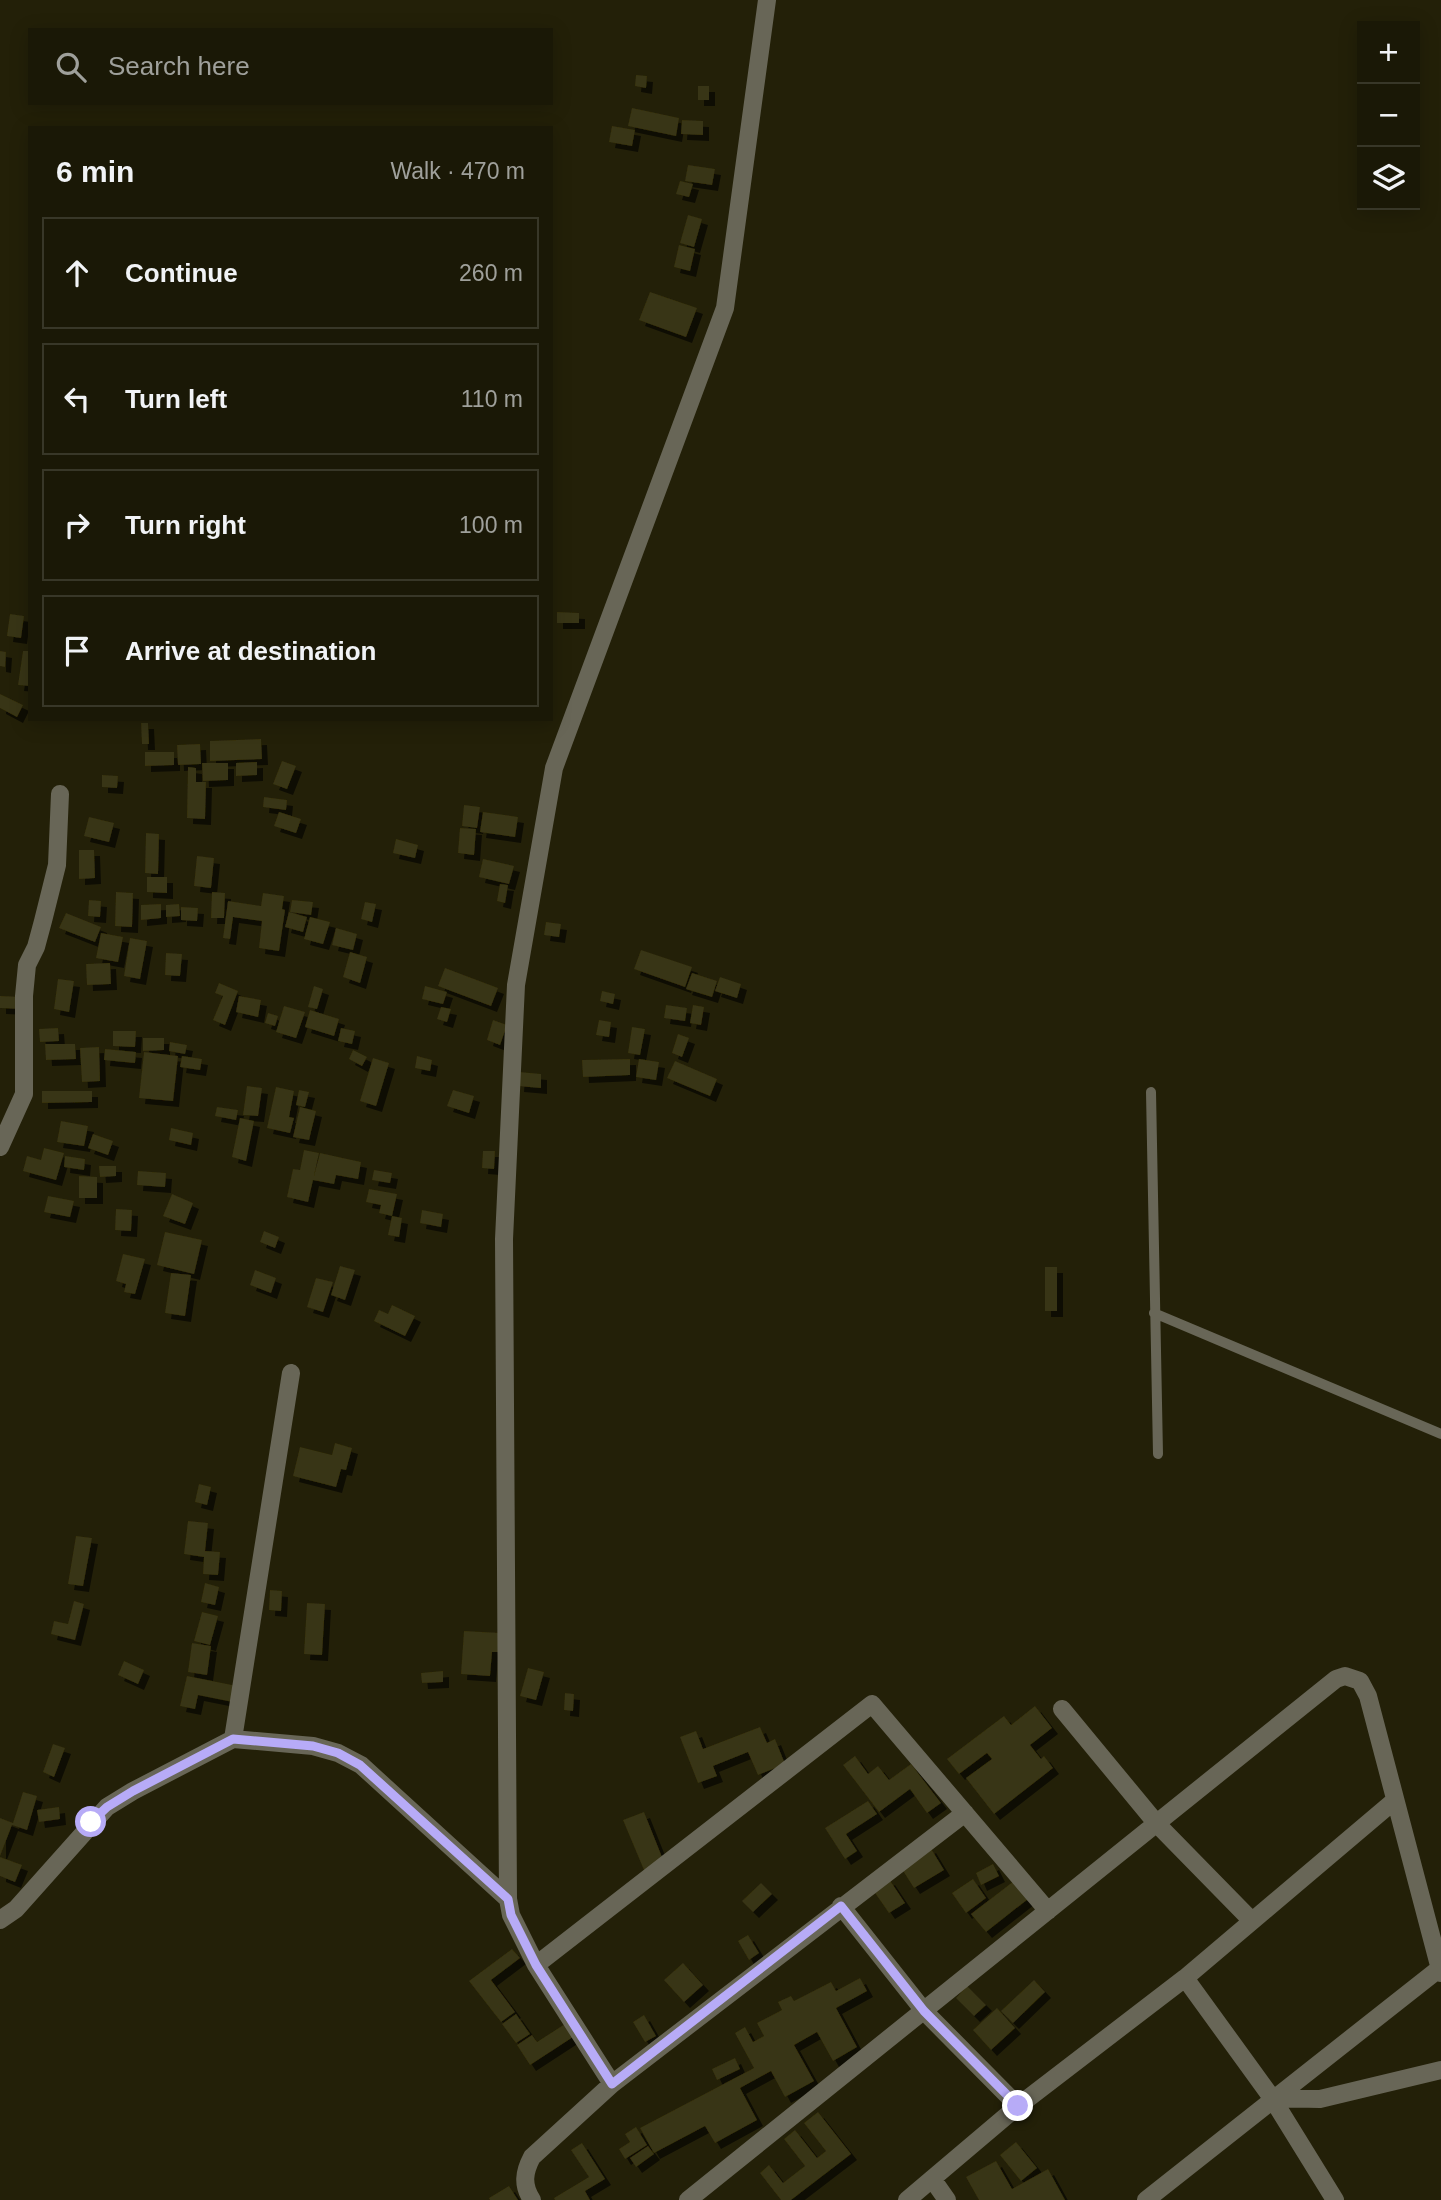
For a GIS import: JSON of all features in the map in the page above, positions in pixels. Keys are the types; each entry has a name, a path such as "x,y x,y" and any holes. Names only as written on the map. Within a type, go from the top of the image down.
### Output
{"street":[{"path":"612,2084 536,1965 511,1915 508,1899 504,1239 516,985 554,768 725,309 766,0"},
{"path":"0,1147 24,1094 24,996 27,965 40,934 57,865 60,794"},
{"path":"233,1739 291,1373"},
{"path":"688,2200 1336,1679 1345,1676 1360,1681 1368,1696 1440,1970 1272,2098 1146,2200"},
{"path":"536,1965 872,1704 1048,1911"},
{"path":"1062,1709 1157,1824 1252,1921"},
{"path":"0,1920 16,1909 107,1807 233,1739 313,1746 338,1753 360,1765 508,1899"},
{"path":"907,2200 1018,2106 1185,1978 1394,1801"},
{"path":"532,2200 524,2180 532,2157 612,2084 965,1813"},
{"path":"841,1906 924,2011 1018,2106"},
{"path":"1185,1978 1272,2098 1335,2200"},
{"path":"1272,2098 1320,2099 1441,2070"},
{"path":"933,2180 947,2200"}],"lane":[{"path":"1151,1092 1158,1454"},
{"path":"1154,1313 1441,1434"}],"building":[{"path":"636,75 647,76 646,88 635,86"},
{"path":"698,86 709,86 709,100 698,100"},
{"path":"632,108 679,118 676,136 628,126"},
{"path":"682,120 703,121 703,135 681,134"},
{"path":"612,126 635,130 632,146 609,142"},
{"path":"688,165 715,169 712,185 685,181"},
{"path":"680,181 693,184 689,197 676,194"},
{"path":"688,215 702,219 694,247 680,243"},
{"path":"679,245 695,249 690,271 674,267"},
{"path":"650,292 697,308 686,337 639,320"},
{"path":"557,612 579,613 579,623 557,623"},
{"path":"10,614 24,616 21,638 7,636"},
{"path":"0,651 6,652 5,667 0,666"},
{"path":"23,651 28,651 28,686 18,685"},
{"path":"0,694 23,705 17,717 0,708"},
{"path":"141,723 148,723 149,744 142,744"},
{"path":"261,739 262,759 210,761 210,741"},
{"path":"200,744 201,764 178,765 177,745"},
{"path":"145,752 174,752 174,765 145,766"},
{"path":"282,761 296,766 287,789 273,784"},
{"path":"257,762 257,775 236,776 236,763"},
{"path":"202,763 228,763 228,780 203,781"},
{"path":"188,767 196,768 196,782 206,782 205,819 187,818"},
{"path":"102,775 118,776 117,788 102,787"},
{"path":"264,797 287,800 286,810 263,807"},
{"path":"464,805 480,807 477,828 462,826"},
{"path":"279,812 301,819 296,833 274,826"},
{"path":"483,812 518,817 515,837 480,832"},
{"path":"89,817 114,823 109,842 84,836"},
{"path":"460,828 476,829 474,855 458,853"},
{"path":"146,833 159,834 158,874 145,873"},
{"path":"396,839 418,845 415,858 393,853"},
{"path":"79,850 94,850 95,878 79,879"},
{"path":"197,856 214,858 211,888 194,886"},
{"path":"483,859 514,866 509,884 479,877"},
{"path":"147,877 167,877 167,893 147,892"},
{"path":"500,884 508,885 505,903 497,901"},
{"path":"116,892 133,893 132,927 115,926"},
{"path":"212,892 225,893 224,918 211,918"},
{"path":"263,893 284,896 282,909 285,910 279,951 259,948 262,921 233,917 230,939 223,938 228,901 261,906"},
{"path":"89,900 101,901 100,917 88,916"},
{"path":"292,900 313,902 311,915 290,912"},
{"path":"365,902 376,904 372,922 361,919"},
{"path":"161,904 161,918 141,920 141,905"},
{"path":"179,904 180,916 166,917 166,905"},
{"path":"181,907 198,908 197,921 181,920"},
{"path":"289,912 307,917 303,932 285,927"},
{"path":"66,913 101,927 95,942 59,928"},
{"path":"310,917 330,922 323,944 304,939"},
{"path":"546,922 561,924 559,937 544,935"},
{"path":"336,928 357,934 353,950 332,945"},
{"path":"101,933 123,937 118,962 96,958"},
{"path":"130,938 147,941 140,979 124,976"},
{"path":"641,950 692,967 685,987 634,969"},
{"path":"350,952 367,957 360,983 343,977"},
{"path":"166,953 182,954 180,976 165,975"},
{"path":"110,963 111,984 87,985 86,964"},
{"path":"445,968 498,988 491,1006 438,986"},
{"path":"692,973 717,981 712,997 686,989"},
{"path":"720,977 741,984 737,998 715,991"},
{"path":"58,979 74,981 69,1012 54,1009"},
{"path":"219,983 238,991 225,1025 213,1020 223,996 215,993"},
{"path":"314,986 323,989 317,1009 308,1007"},
{"path":"425,986 447,992 443,1004 422,999"},
{"path":"602,991 615,994 613,1004 600,1001"},
{"path":"0,996 23,997 23,1009 0,1008"},
{"path":"239,996 261,1000 258,1017 236,1012"},
{"path":"666,1005 687,1008 685,1021 664,1018"},
{"path":"693,1005 704,1007 701,1025 690,1023"},
{"path":"284,1006 305,1012 296,1038 276,1032"},
{"path":"441,1007 451,1009 447,1022 437,1019"},
{"path":"310,1010 339,1019 334,1036 305,1027"},
{"path":"268,1013 278,1016 275,1026 265,1023"},
{"path":"493,1020 507,1025 500,1045 487,1040"},
{"path":"599,1020 611,1022 609,1037 596,1035"},
{"path":"632,1027 645,1029 640,1055 628,1053"},
{"path":"58,1028 59,1041 40,1042 39,1029"},
{"path":"341,1028 355,1031 352,1044 338,1041"},
{"path":"113,1031 136,1031 135,1047 113,1046"},
{"path":"678,1034 689,1038 682,1057 672,1053"},
{"path":"143,1038 164,1038 164,1050 143,1051"},
{"path":"170,1042 187,1045 185,1054 169,1051"},
{"path":"45,1044 75,1044 76,1059 46,1060"},
{"path":"99,1047 100,1081 82,1082 80,1048"},
{"path":"105,1049 136,1052 135,1063 104,1060"},
{"path":"353,1050 367,1057 362,1066 349,1059"},
{"path":"144,1052 178,1056 173,1101 139,1098"},
{"path":"182,1056 202,1059 200,1070 180,1067"},
{"path":"417,1056 432,1060 430,1071 415,1068"},
{"path":"373,1058 389,1063 376,1106 360,1101"},
{"path":"630,1059 630,1075 583,1077 582,1060"},
{"path":"639,1059 659,1062 656,1080 636,1077"},
{"path":"675,1061 717,1079 710,1096 667,1078"},
{"path":"519,1072 541,1074 541,1088 518,1086"},
{"path":"247,1086 262,1088 258,1116 243,1115"},
{"path":"276,1087 294,1091 289,1117 294,1118 290,1133 267,1128"},
{"path":"299,1090 309,1092 305,1107 296,1105"},
{"path":"453,1090 474,1096 469,1113 447,1106"},
{"path":"42,1091 92,1091 92,1102 42,1103"},
{"path":"217,1107 238,1110 236,1120 215,1116"},
{"path":"300,1107 316,1111 309,1140 293,1137"},
{"path":"240,1118 254,1121 246,1161 232,1157"},
{"path":"61,1121 88,1126 84,1146 57,1142"},
{"path":"171,1128 193,1133 191,1145 169,1140"},
{"path":"93,1134 113,1141 108,1155 88,1148"},
{"path":"44,1148 64,1153 56,1180 23,1171 27,1156 41,1160"},
{"path":"304,1150 319,1153 314,1176 320,1153 361,1162 358,1179 336,1175 334,1184 313,1180 308,1202 287,1197 293,1169 300,1170"},
{"path":"483,1151 495,1151 494,1169 482,1168"},
{"path":"65,1156 85,1159 84,1170 64,1167"},
{"path":"99,1166 116,1166 116,1176 100,1177"},
{"path":"374,1170 392,1173 390,1183 372,1180"},
{"path":"138,1171 166,1173 165,1187 137,1185"},
{"path":"79,1176 97,1177 97,1198 79,1198"},
{"path":"369,1189 397,1194 392,1216 379,1213 381,1205 366,1202"},
{"path":"172,1194 193,1203 185,1224 163,1216"},
{"path":"48,1196 74,1201 70,1217 44,1212"},
{"path":"116,1209 132,1210 131,1231 115,1230"},
{"path":"422,1210 443,1214 441,1227 420,1223"},
{"path":"392,1216 402,1218 399,1237 388,1235"},
{"path":"264,1231 279,1237 275,1248 260,1242"},
{"path":"165,1232 202,1240 194,1274 157,1265"},
{"path":"123,1254 145,1259 135,1294 124,1292 126,1284 116,1281"},
{"path":"340,1266 355,1270 345,1300 331,1295"},
{"path":"1045,1267 1057,1267 1057,1311 1045,1311"},
{"path":"255,1270 276,1278 271,1293 250,1285"},
{"path":"171,1273 191,1275 185,1316 165,1313"},
{"path":"316,1278 333,1282 323,1312 307,1307"},
{"path":"392,1305 415,1316 405,1336 374,1321 379,1310 388,1314"},
{"path":"335,1443 352,1448 346,1470 341,1469 336,1487 293,1476 300,1447 332,1455"},
{"path":"199,1484 211,1487 207,1505 195,1502"},
{"path":"188,1521 208,1523 205,1551 220,1552 218,1575 203,1574 204,1557 184,1554"},
{"path":"76,1536 92,1538 83,1586 68,1584"},
{"path":"205,1583 219,1587 215,1605 201,1602"},
{"path":"270,1590 282,1591 281,1611 269,1610"},
{"path":"74,1601 84,1604 75,1640 51,1634 54,1621 68,1624"},
{"path":"307,1603 325,1604 322,1655 304,1654"},
{"path":"202,1612 218,1616 210,1645 194,1641"},
{"path":"464,1631 501,1633 500,1652 492,1652 490,1676 461,1674"},
{"path":"192,1643 211,1646 207,1675 188,1672"},
{"path":"124,1661 144,1670 138,1684 118,1675"},
{"path":"528,1668 544,1672 536,1700 520,1696"},
{"path":"443,1671 443,1682 422,1683 421,1673"},
{"path":"187,1676 237,1686 233,1702 198,1695 195,1709 180,1706"},
{"path":"565,1693 574,1694 573,1711 564,1710"},
{"path":"1035,1706 1052,1728 1030,1745 1041,1759 1044,1756 1053,1768 994,1814 966,1778 992,1759 987,1753 959,1774 947,1759 1004,1716 1011,1725"},
{"path":"760,1727 767,1743 775,1739 785,1764 758,1775 748,1752 713,1766 717,1776 698,1783 680,1737 696,1731 703,1749"},
{"path":"53,1744 65,1748 54,1777 43,1772"},
{"path":"855,1756 868,1774 878,1766 889,1780 911,1764 941,1803 927,1813 910,1789 879,1812 843,1765"},
{"path":"23,1792 37,1796 27,1830 12,1825 0,1856 0,1818 13,1823"},
{"path":"868,1801 877,1814 846,1834 857,1851 845,1859 825,1828"},
{"path":"59,1807 60,1819 39,1822 37,1810"},
{"path":"644,1812 664,1862 644,1870 623,1820"},
{"path":"930,1847 944,1870 914,1888 900,1866"},
{"path":"0,1857 22,1865 15,1882 0,1876"},
{"path":"993,1864 999,1876 981,1885 976,1873"},
{"path":"889,1879 905,1903 889,1913 873,1890"},
{"path":"973,1879 986,1898 966,1913 952,1893"},
{"path":"1014,1881 1028,1899 986,1932 971,1914"},
{"path":"761,1883 772,1894 753,1912 742,1901"},
{"path":"748,1935 759,1953 749,1960 738,1941"},
{"path":"512,1949 520,1958 491,1980 515,2012 501,2022 469,1981"},
{"path":"683,1963 703,1985 684,2002 664,1980"},
{"path":"860,1978 867,1991 836,2008 857,2047 833,2061 817,2032 794,2045 814,2081 785,2097 771,2071 740,2088 757,2120 715,2143 705,2126 654,2153 640,2128 754,2068 735,2033 745,2027 753,2042 764,2036 757,2023 782,2010 778,2002 791,1996 794,2001 831,1982 836,1991"},
{"path":"1034,1980 1045,1992 1013,2023 1001,2011"},
{"path":"967,1986 986,2005 974,2016 956,1998"},
{"path":"997,2008 1015,2028 991,2050 973,2030"},
{"path":"516,2014 530,2034 516,2043 502,2024"},
{"path":"644,2015 656,2036 645,2042 633,2022"},
{"path":"565,2024 573,2037 530,2065 517,2045 532,2035 537,2042"},
{"path":"735,2058 740,2069 717,2080 712,2069"},
{"path":"818,2112 851,2154 791,2200 781,2200 760,2173 769,2165 783,2183 805,2166 784,2139 795,2130 817,2158 826,2151 804,2123"},
{"path":"636,2127 647,2145 625,2159 619,2149 630,2142 625,2134"},
{"path":"1016,2142 1037,2168 1021,2181 1000,2155"},
{"path":"582,2143 605,2179 585,2191 590,2200 555,2200 554,2198 589,2177 571,2150"},
{"path":"648,2146 654,2154 636,2167 630,2158"},
{"path":"996,2161 1012,2189 1048,2169 1065,2200 979,2200 966,2177"},
{"path":"509,2186 518,2200 490,2200 489,2198"}],"route":[{"path":"91,1822 107,1807 133,1791 233,1739 313,1746 338,1753 360,1765 508,1899 511,1915 536,1965 612,2084 841,1906 924,2011 1018,2106"}]}
